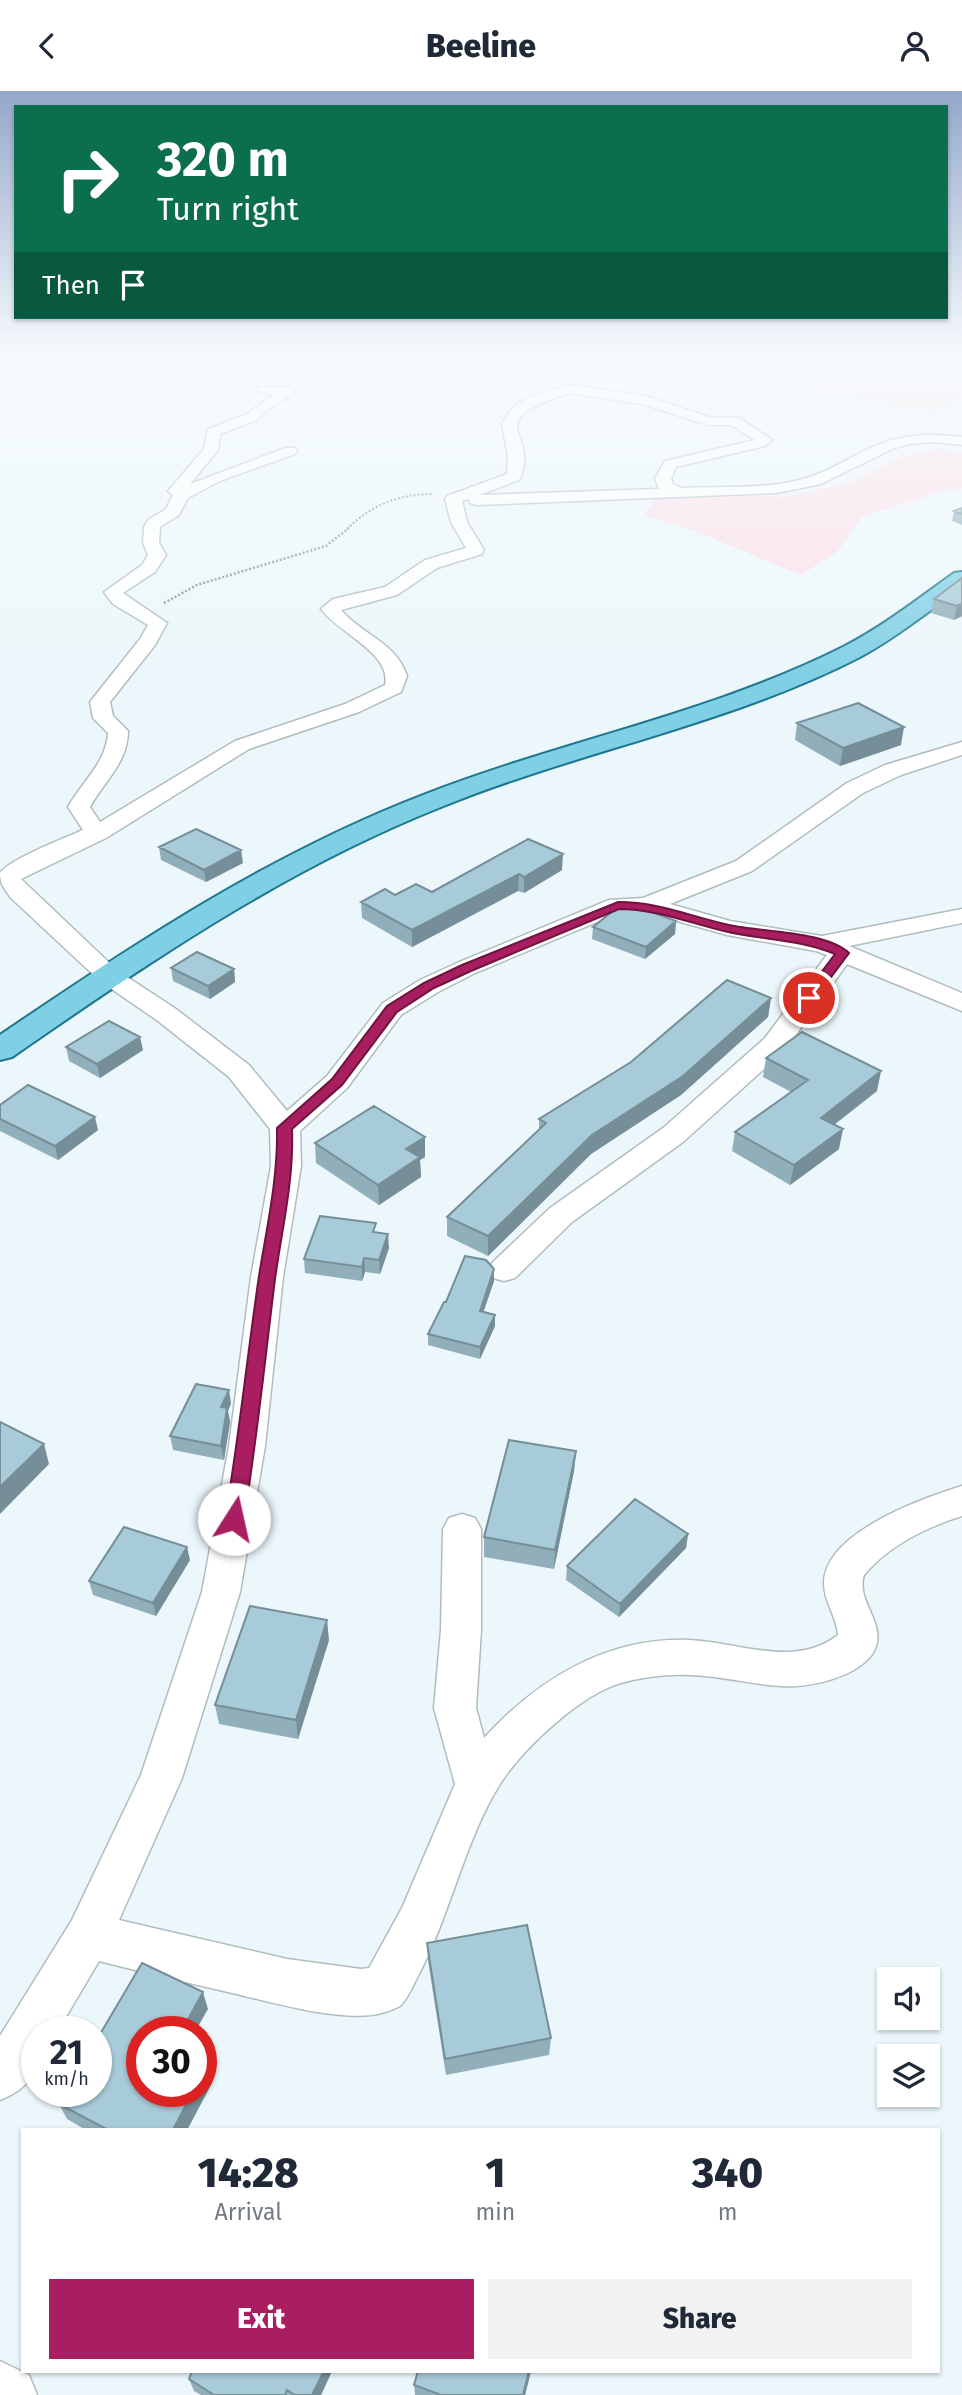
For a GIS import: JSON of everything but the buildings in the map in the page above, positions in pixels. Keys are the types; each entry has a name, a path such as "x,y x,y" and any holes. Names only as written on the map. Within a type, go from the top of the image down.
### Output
{"main road":[{"path":"0,1050 109,976 262,881 314,853 492,777 754,692 849,653 874,639 962,578"}],"street":[{"path":"176,504 172,496 198,466"},
{"path":"98,832 86,820 79,807 117,751 119,742 118,731 103,718 100,702 121,671 157,629 158,623 119,600 113,592 154,563 157,555 151,543 152,527 173,512 181,495 252,466"},
{"path":"453,499 514,477 515,466"},
{"path":"669,466 663,478 666,487 680,493"},
{"path":"453,499 680,493 790,486 832,474 846,466"},
{"path":"0,2076 11,2063 88,1936 161,1778 221,1592 247,1446 267,1277 286,1166 285,1128 239,1071 167,1015 109,976 20,894 9,879 12,873 98,832 242,745 352,708 394,688 397,673 391,659 344,626 330,609 339,603 391,591 431,564 476,550 459,522 453,499"},
{"path":"646,905 744,866 855,787 893,770 962,748"},
{"path":"285,1128 337,1082 392,1009 420,991 466,968 618,905 646,905 727,928 832,949 962,1003"},
{"path":"504,1270 561,1215 673,1135 775,1044 832,949 962,916"},
{"path":"88,1936 287,1982 361,1993 383,1989 397,1970 449,1843 477,1785 495,1756 564,1693 595,1672 635,1662 687,1657 786,1671 820,1667 843,1658 858,1643 856,1623 842,1582 845,1566 862,1551 937,1507 962,1501"},
{"path":"462,1529 461,1630 455,1708 477,1785"},
{"path":"0,2389 9,2395"}],"path":[{"path":"151,617 157,607 197,585 326,545 344,534 359,518 395,499 419,493 453,499"}],"shaded area":[{"path":"884,466 962,466 962,489 940,492 862,517 838,551 801,575 690,529 643,516 660,494 781,497 849,483"}],"route":[{"path":"234,1519 247,1446 267,1277 286,1166 285,1128 337,1082 392,1009 429,986 466,968 618,905 646,905 727,928 822,944 842,953 832,963 809,998"}]}
